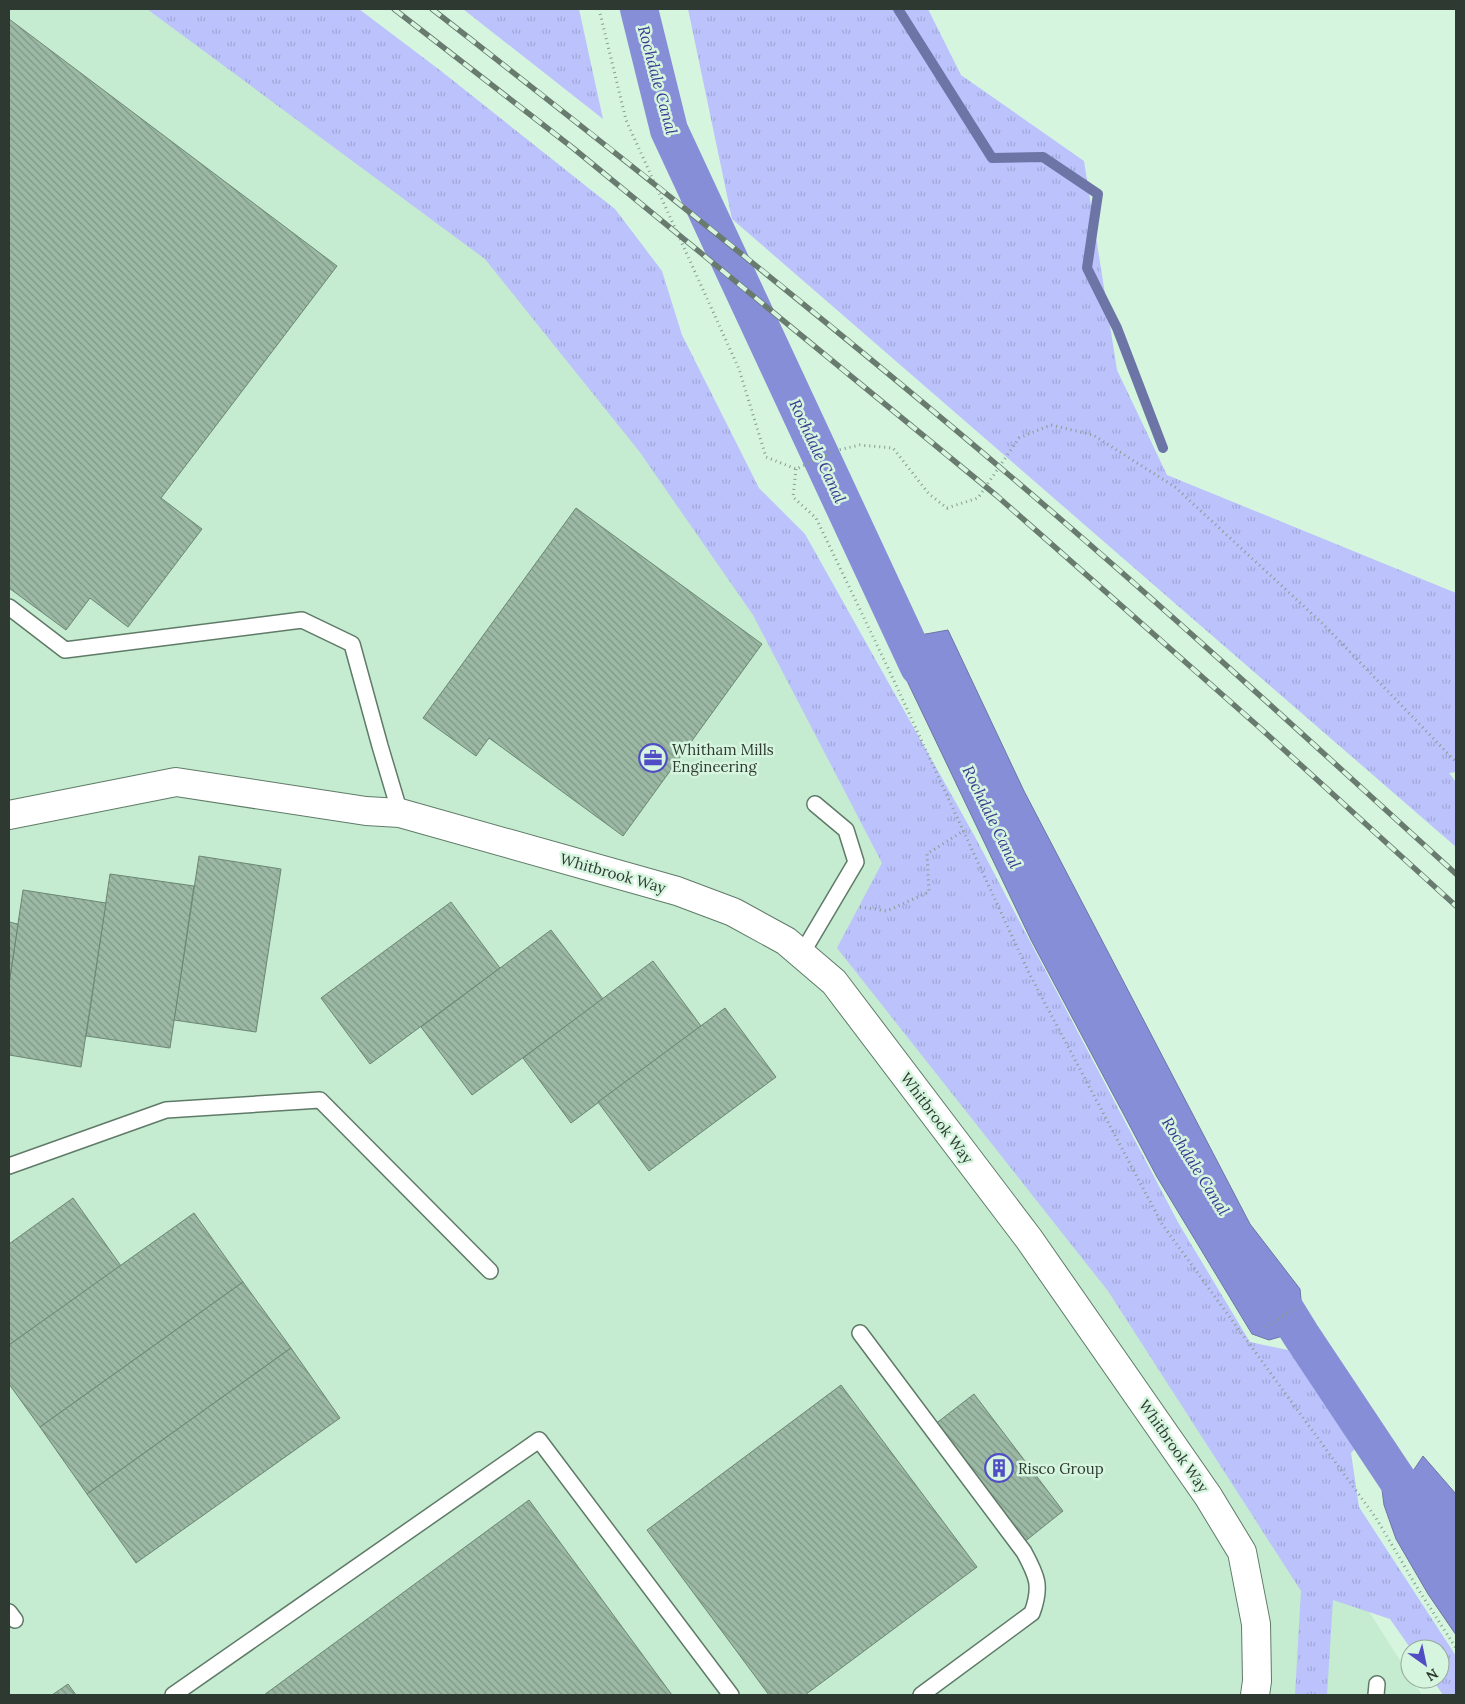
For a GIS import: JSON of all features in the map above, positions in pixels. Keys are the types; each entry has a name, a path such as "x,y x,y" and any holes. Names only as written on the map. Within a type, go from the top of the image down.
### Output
{"street":[{"name":"Whitbrook Way","path":"9,815 176,782 366,811 400,813 677,892 733,912 786,942 834,982 1029,1239 1208,1496 1242,1552 1256,1624 1256,1695"}],"lane":[{"path":"9,607 65,650 302,620 352,644 400,813"},
{"path":"801,955 856,862 846,830 815,804"},
{"path":"9,1166 166,1110 320,1100 490,1271"},
{"path":"860,1333 1024,1552 1036,1575 1037,1598 1032,1613 921,1695"},
{"path":"173,1695 538,1440 731,1695"}],"path":[{"path":"599,9 626,120 739,370 766,456 796,469 838,450 860,444 893,448 929,494 947,508 978,498 1019,438 1051,425 1093,435 1175,488 1324,624 1456,762"},
{"path":"796,469 793,497 816,518 893,679 1028,973 1162,1224 1376,1518 1456,1648"},
{"path":"888,911 929,892 927,854 963,831"},
{"path":"1265,1327 1300,1306"}],"shaded area":[{"path":"9,9 207,9 668,358 953,956 1400,1660 1400,1689 1418,1689 1422,1695 9,1695"}],"green space":[{"path":"147,9 359,9 441,71 615,209 662,271 682,335 759,488 805,534 974,835 1179,1224 1250,1342 1288,1350 1357,1447 1351,1453 1359,1507 1445,1639 1404,1639 1390,1619 1333,1600 1327,1695 1295,1695 1301,1591 1108,1291 837,948 882,863 753,615 639,451 485,259"},
{"path":"463,9 579,9 603,119"},
{"path":"688,9 928,9 961,75 1084,161 1117,370 1167,475 1456,593 1456,772 1449,773 1456,782 1456,847 732,219"},
{"path":"1450,1647 1456,1656 1456,1695 1443,1695 1439,1689 1450,1689"}],"water":[{"path":"908,615 920,635 948,630 1024,791 1250,1224 1300,1289 1304,1330 1269,1340 1252,1334 1157,1177 1031,940 898,662 891,626"},
{"path":"1387,1441 1404,1467 1413,1471 1423,1456 1456,1494 1456,1635 1428,1594 1396,1539 1384,1505 1381,1482 1366,1456"}],"building":[{"path":"9,19 337,266 161,498 202,529 128,627 90,598 66,630 9,588"},
{"path":"576,508 762,644 623,836 489,738 476,756 423,718"},
{"path":"199,856 281,869 256,1032 174,1020"},
{"path":"110,874 194,886 170,1048 86,1036"},
{"path":"23,890 106,903 81,1067 9,1055 9,984"},
{"path":"451,902 500,968 370,1064 321,998"},
{"path":"9,922 18,924 9,984"},
{"path":"551,930 603,999 472,1095 421,1027"},
{"path":"653,961 701,1026 571,1123 523,1058"},
{"path":"725,1008 776,1077 649,1171 598,1102"},
{"path":"73,1198 121,1266 9,1345 9,1244"},
{"path":"194,1213 243,1282 40,1427 9,1384 9,1345"},
{"path":"243,1282 291,1348 87,1494 40,1427"},
{"path":"291,1348 340,1418 136,1563 87,1494"},
{"path":"841,1385 977,1567 805,1695 769,1695 647,1530"},
{"name":"Risco Group","path":"974,1394 1063,1511 1023,1543 934,1425"},
{"path":"529,1500 672,1695 264,1695"},
{"path":"68,1684 76,1695 52,1695"}],"waterway":[{"name":"Rochdale Canal","path":"639,9 669,130 919,667"},
{"path":"898,9 992,158 1043,157 1098,194 1087,268 1117,328 1163,448"},
{"name":"Rochdale Canal","path":"1272,1288 1301,1335 1456,1568"}],"railway":[{"path":"394,9 573,148 997,496 1259,727 1456,906"},
{"path":"432,9 723,239 1009,475 1178,622 1456,874"}],"place":[{"name":"Whitham Mills Engineering","path":"653,758"},
{"name":"Risco Group","path":"999,1468"}]}
